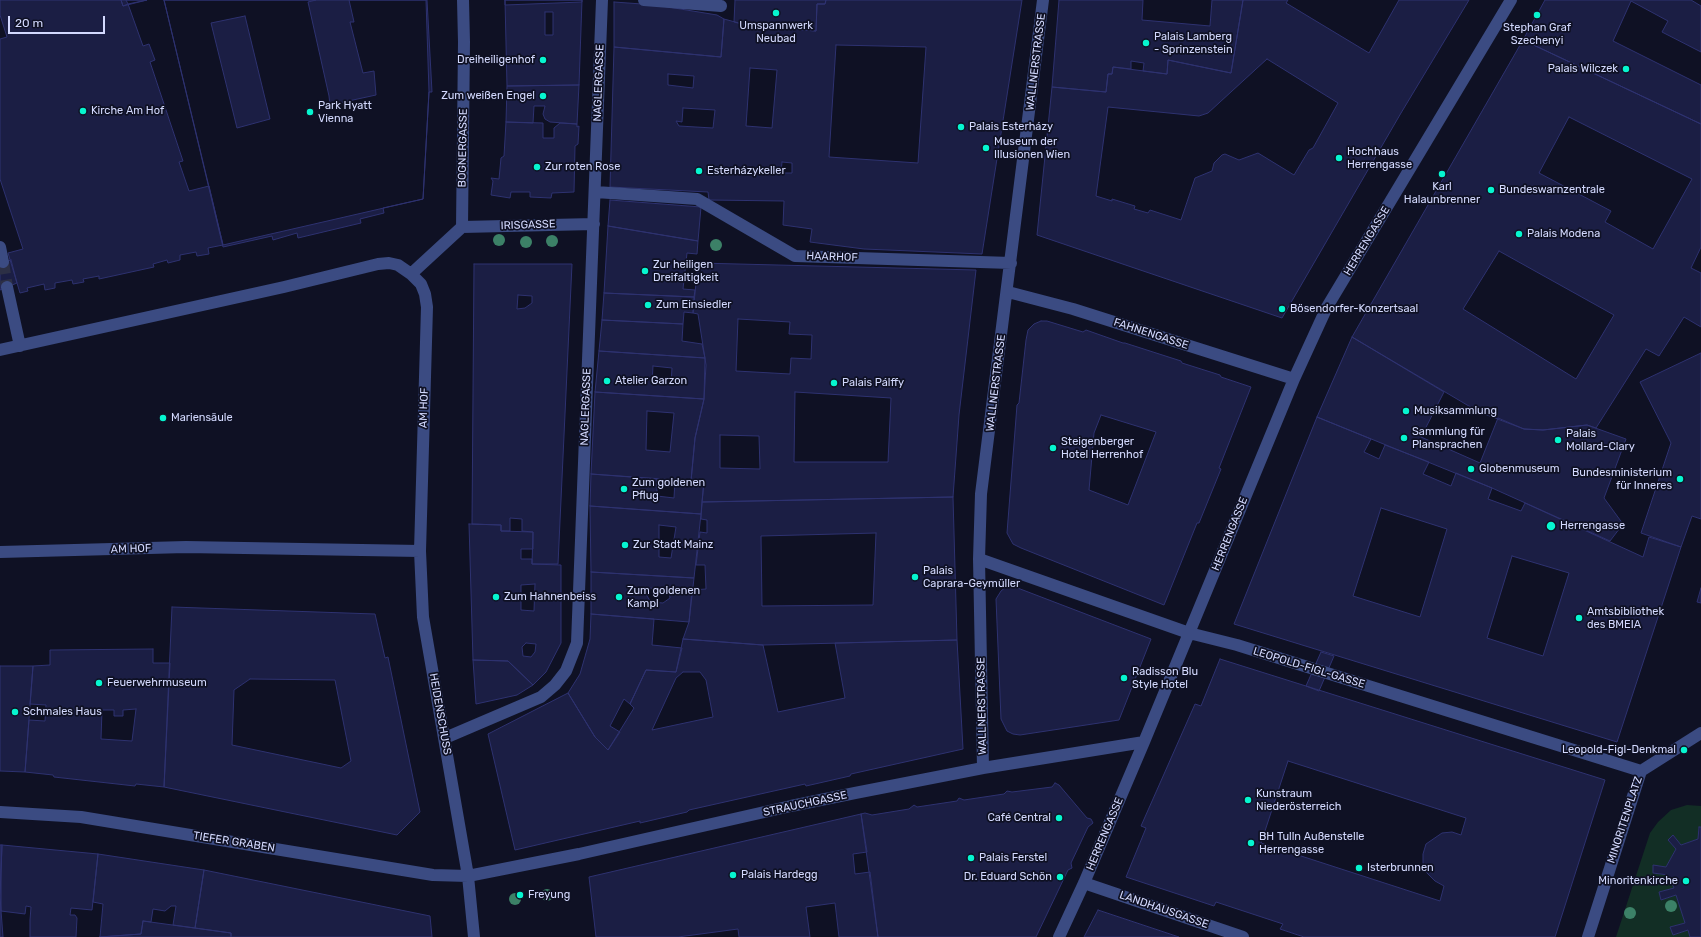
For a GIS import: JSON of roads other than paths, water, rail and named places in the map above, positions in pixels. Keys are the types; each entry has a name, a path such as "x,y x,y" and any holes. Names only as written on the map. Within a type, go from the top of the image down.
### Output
{"street":[{"name":"BOGNERGASSE","path":"462,227 463,0"},
{"name":"NAGLERGASSE","path":"445,738 541,697 555,686 566,670 577,643 596,192 602,0"},
{"path":"644,0 721,6"},
{"name":"WALLNERSTRASSE","path":"983,768 979,559 981,494 1008,292 1043,0"},
{"name":"HERRENGASSE","path":"1059,937 1084,883 1144,742 1294,379 1327,307 1511,0"},
{"name":"HAARHOF","path":"596,192 697,199 795,256 1011,263"},
{"name":"IRISGASSE","path":"462,227 594,224"},
{"path":"411,274 462,227"},
{"path":"0,247 3,262"},
{"name":"AM HOF","path":"0,350 284,287 378,264 389,263 398,265 411,274 421,284 428,307 420,551 186,547 0,552"},
{"path":"7,287 20,346"},
{"name":"FAHNENGASSE","path":"1008,292 1073,309 1294,379"},
{"name":"HEIDENSCHUSS","path":"420,551 424,617 468,876"},
{"name":"LEOPOLD-FIGL-GASSE","path":"979,559 1189,633 1237,645 1641,771"},
{"name":"MINORITENPLATZ","path":"1588,937 1641,771 1701,733"},
{"name":"STRAUCHGASSE","path":"468,876 579,854 792,806 983,768 1144,742"},
{"name":"TIEFER GRABEN","path":"0,812 81,817 433,875 468,876"},
{"path":"468,876 474,937"},
{"name":"LANDHAUSGASSE","path":"1084,883 1243,937"}],"tunnel":[{"path":"3,262 7,287"}],"place":[{"name":"Umspannwerk Neubad","path":"776,13"},
{"name":"Stephan Graf Szechenyi","path":"1537,15"},
{"name":"Palais Lamberg - Sprinzenstein","path":"1146,43"},
{"name":"Dreiheiligenhof","path":"543,60"},
{"name":"Palais Wilczek","path":"1626,69"},
{"name":"Zum weißen Engel","path":"543,96"},
{"name":"Kirche Am Hof","path":"83,111"},
{"name":"Park Hyatt Vienna","path":"310,112"},
{"name":"Palais Esterházy","path":"961,127"},
{"name":"Museum der Illusionen Wien","path":"986,148"},
{"name":"Hochhaus Herrengasse","path":"1339,158"},
{"name":"Zur roten Rose","path":"537,167"},
{"name":"Esterházykeller","path":"699,171"},
{"name":"Karl Halaunbrenner","path":"1442,174"},
{"name":"Bundeswarnzentrale","path":"1491,190"},
{"name":"Palais Modena","path":"1519,234"},
{"name":"Zur heiligen Dreifaltigkeit","path":"645,271"},
{"name":"Zum Einsiedler","path":"648,305"},
{"name":"Bösendorfer-Konzertsaal","path":"1282,309"},
{"name":"Atelier Garzon","path":"607,381"},
{"name":"Palais Pálffy","path":"834,383"},
{"name":"Musiksammlung","path":"1406,411"},
{"name":"Mariensäule","path":"163,418"},
{"name":"Sammlung für Plansprachen","path":"1404,438"},
{"name":"Palais Mollard-Clary","path":"1558,440"},
{"name":"Steigenberger Hotel Herrenhof","path":"1053,448"},
{"name":"Globenmuseum","path":"1471,469"},
{"name":"Bundesministerium für Inneres","path":"1680,479"},
{"name":"Zum goldenen Pflug","path":"624,489"},
{"name":"Herrengasse","path":"1551,526"},
{"name":"Zur Stadt Mainz","path":"625,545"},
{"name":"Palais Caprara-Geymüller","path":"915,577"},
{"name":"Zum Hahnenbeiss","path":"496,597"},
{"name":"Zum goldenen Kampl","path":"619,597"},
{"name":"Amtsbibliothek des BMEIA","path":"1579,618"},
{"name":"Radisson Blu Style Hotel","path":"1124,678"},
{"name":"Feuerwehrmuseum","path":"99,683"},
{"name":"Schmales Haus","path":"15,712"},
{"name":"Leopold-Figl-Denkmal","path":"1684,750"},
{"name":"Kunstraum Niederösterreich","path":"1248,800"},
{"name":"Café Central","path":"1059,818"},
{"name":"BH Tulln Außenstelle Herrengasse","path":"1251,843"},
{"name":"Palais Ferstel","path":"971,858"},
{"name":"Isterbrunnen","path":"1359,868"},
{"name":"Palais Hardegg","path":"733,875"},
{"name":"Dr. Eduard Schön","path":"1060,877"},
{"name":"Minoritenkirche","path":"1686,881"},
{"name":"Freyung","path":"520,895"}]}
